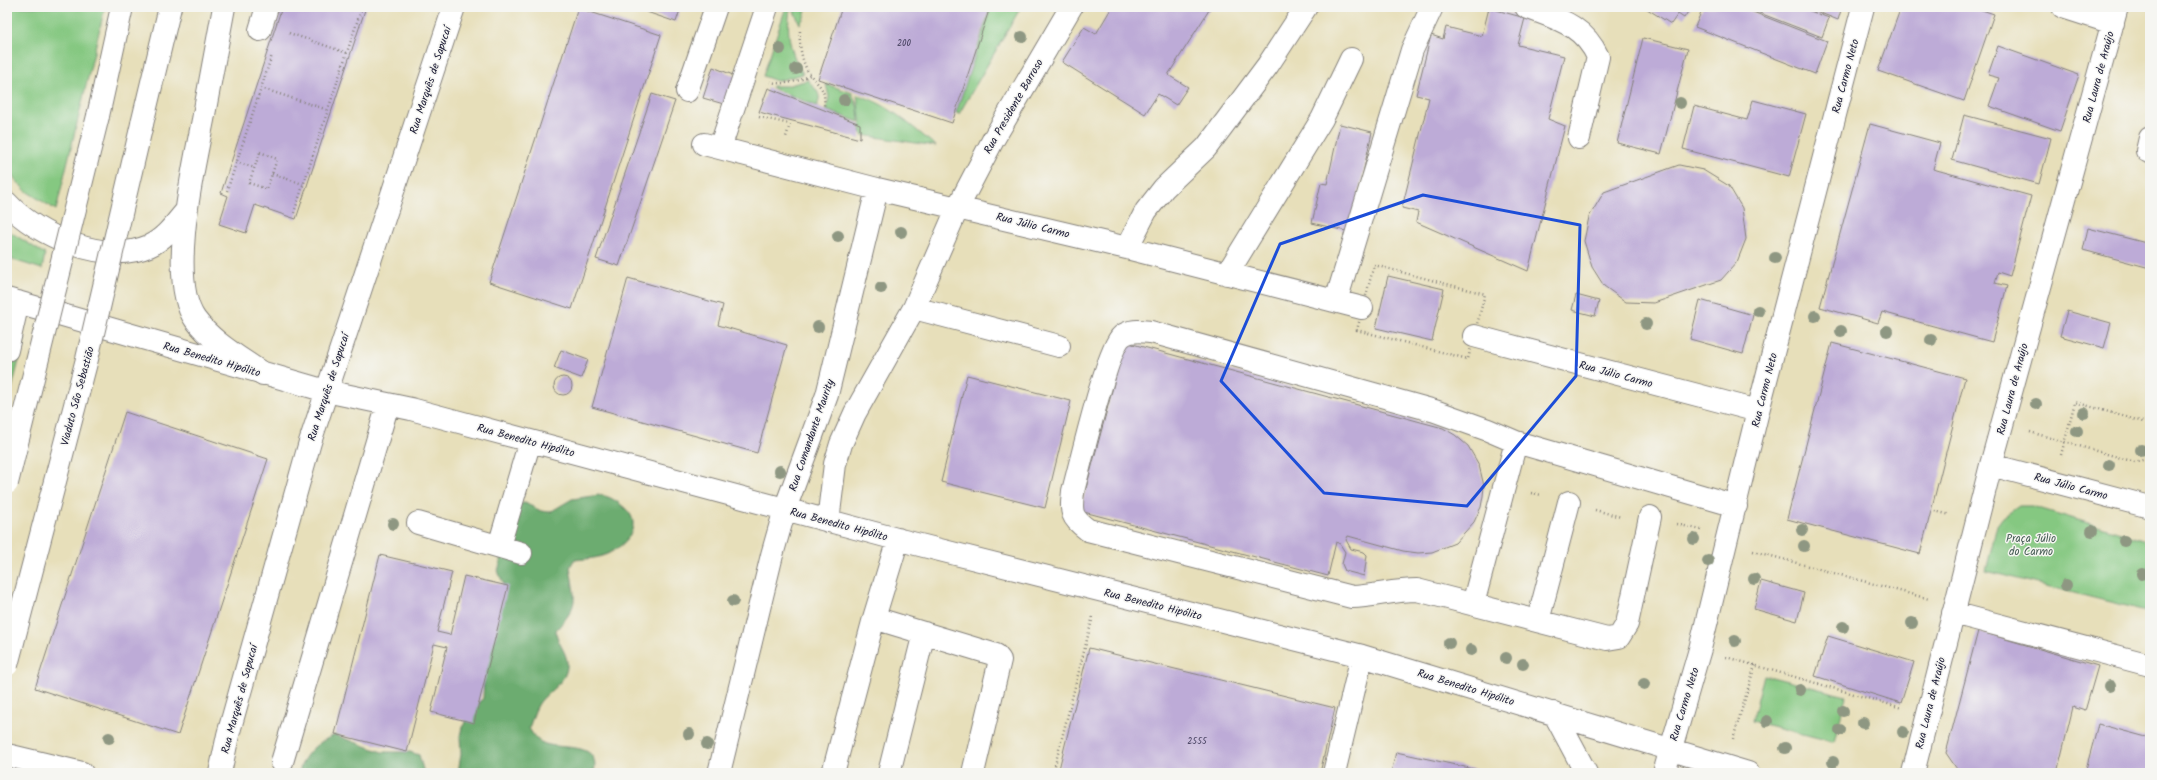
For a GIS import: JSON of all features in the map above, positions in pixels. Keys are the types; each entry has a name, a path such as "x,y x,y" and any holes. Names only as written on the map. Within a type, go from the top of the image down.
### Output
{"street":[{"path":"7,483 98,116 122,7"},
{"name":"Viaduto São Sebastião","path":"7,665 88,359 170,7"},
{"path":"224,7 186,211 183,268 184,291 194,318 214,339 263,374"},
{"path":"260,30 267,7"},
{"name":"Rua Marquês de Sapucaí","path":"220,773 228,735 310,442 454,7"},
{"path":"688,91 716,7"},
{"name":"Rua Júlio Carmo","path":"767,7 712,146 877,189 1128,248 1362,308"},
{"name":"Rua Presidente Barroso","path":"958,207 993,140 1071,7"},
{"path":"1128,248 1146,211 1164,188 1206,148 1268,66 1306,7"},
{"path":"1336,301 1412,50 1432,7"},
{"path":"1526,7 1576,28 1593,44 1598,57 1579,138"},
{"name":"Rua Carmo Neto","path":"1664,773 1700,650 1728,540 1758,411 1863,7"},
{"path":"2063,7 2115,15"},
{"name":"Rua Laura de Araújo","path":"1913,773 1991,465 2115,15"},
{"path":"1227,274 1322,119 1351,59"},
{"path":"2150,138 2147,151 2150,152"},
{"name":"Rua Comandante Maurity","path":"719,773 764,585 785,509 827,395 877,189"},
{"path":"7,203 14,211 63,242 103,251 128,251 149,246 166,234 186,211"},
{"path":"828,521 834,464 841,444 855,413 914,308 958,207"},
{"path":"7,350 13,301"},
{"name":"Rua Benedito Hipólito","path":"13,301 326,391 388,404 898,540 1362,656 1748,773"},
{"path":"914,308 1059,346"},
{"path":"1660,520 1627,624 1619,637 1607,639 1417,590 1398,590 1369,596 1352,597 1088,530 1078,523 1072,512 1073,491 1109,361 1122,336 1133,330 1151,332 1435,411 1516,442 1736,506"},
{"name":"Rua Júlio Carmo","path":"1474,336 1758,411"},
{"path":"282,762 388,404"},
{"path":"499,546 530,441"},
{"path":"1473,604 1516,442"},
{"name":"Rua Júlio Carmo","path":"1991,465 2150,507"},
{"path":"1538,621 1569,502"},
{"path":"418,523 521,553"},
{"path":"833,773 874,618 898,540"},
{"path":"1954,610 2150,665"},
{"path":"874,618 996,655 1000,660 973,773"},
{"path":"889,773 924,633"},
{"path":"1334,773 1362,656"},
{"path":"1554,713 1586,773"},
{"path":"7,754 82,773"}],"path":[{"path":"294,213 362,7"},
{"path":"800,31 801,49 810,75 825,96 824,106"},
{"path":"288,33 347,53"},
{"path":"227,191 273,52"},
{"path":"773,83 780,84 794,81 810,75"},
{"path":"261,88 328,110"},
{"path":"781,122 790,124"},
{"path":"260,152 277,159 272,174 267,189 250,183 260,152"},
{"path":"236,162 255,168"},
{"path":"272,174 303,184"},
{"path":"1374,265 1485,294 1468,359 1357,330 1362,308 1374,265"},
{"path":"2054,481 2075,402 2150,424"},
{"path":"2002,424 2135,462 2150,458"},
{"path":"1660,520 1954,610"},
{"path":"1053,773 1099,591"},
{"path":"1700,650 1927,716"},
{"path":"1726,767 1755,665"}],"highlighted area":[{"path":"1423,195 1580,225 1576,376 1467,506 1324,493 1221,381 1280,244"}],"green space":[{"path":"7,7 105,7 56,210 26,191 7,171"},
{"path":"786,7 790,9 789,35 792,51 803,74 777,81 763,76"},
{"path":"792,7 807,7 800,24"},
{"path":"991,7 1021,7 959,114 956,113"},
{"path":"808,80 819,95 819,102 817,106 772,88 772,86 786,86"},
{"path":"826,84 852,93 858,108 859,122 826,110 829,97"},
{"path":"857,95 868,98 889,109 936,146 862,135"},
{"path":"7,230 45,254 42,269 7,258"},
{"path":"7,333 25,337 7,408"},
{"path":"599,495 607,496 613,499 626,509 631,516 633,523 632,530 629,537 617,549 595,558 574,560 570,567 574,602 569,614 556,630 556,634 565,654 567,669 561,681 542,699 538,705 529,728 535,738 548,745 585,750 591,755 595,762 594,773 458,773 461,754 460,736 462,727 483,698 484,680 505,588 498,571 516,504 525,503 541,511 550,512 572,499"},
{"name":"Praça Júlio do Carmo","path":"2019,506 2032,506 2150,542 2150,612 1986,571 1997,525 2003,517"},
{"path":"1764,675 1846,696 1834,742 1752,721"},
{"path":"335,735 382,752 410,752 419,755 424,773 299,773 307,754 322,741"}],"building":[{"path":"282,7 366,7 296,219 255,205 246,233 219,224 228,196 221,193"},
{"path":"632,7 681,7 676,22"},
{"path":"842,7 990,7 952,123 818,79"},
{"path":"1112,7 1211,7 1168,75 1188,87 1176,105 1158,94 1145,114 1062,62 1084,27 1096,34"},
{"path":"1644,7 1691,7 1684,18 1678,14 1671,24"},
{"path":"1703,7 1740,7 1827,41 1815,74 1695,27"},
{"path":"1744,7 1799,7 1829,18 1822,37"},
{"path":"1806,7 1842,7 1838,20"},
{"path":"1901,7 1973,7 1994,14 1964,101 1878,71"},
{"path":"578,8 661,35 572,309 489,282"},
{"path":"1489,8 1525,18 1518,45 1564,56 1548,119 1565,126 1528,271 1416,222 1418,212 1402,208 1429,98 1416,95 1431,35 1443,39 1446,27 1482,36"},
{"path":"1643,38 1688,49 1661,154 1617,143"},
{"path":"1998,46 2079,75 2060,131 1989,106 1999,78 1988,75"},
{"path":"713,67 743,79 734,107 703,98"},
{"path":"768,88 860,124 860,139 759,112"},
{"path":"652,94 675,101 619,266 596,259"},
{"path":"1753,100 1806,114 1789,177 1683,149 1694,106 1747,120"},
{"path":"1964,115 2051,138 2039,184 1952,160"},
{"path":"1340,124 1372,132 1350,232 1312,223 1321,183 1327,184"},
{"path":"1870,124 1940,143 1933,169 2031,196 2010,276 1998,272 1995,283 2007,286 1992,342 1882,312 1878,323 1820,307"},
{"path":"1679,165 1703,170 1729,186 1742,208 1746,239 1737,262 1721,280 1654,303 1626,302 1604,286 1592,267 1584,241 1589,217 1604,192"},
{"path":"2088,228 2150,244 2150,268 2083,250"},
{"path":"1388,276 1444,289 1432,341 1376,328"},
{"path":"628,278 723,305 718,325 787,345 757,453 592,407"},
{"path":"1576,295 1599,301 1595,316 1572,310"},
{"path":"1700,300 1753,315 1743,354 1690,339"},
{"path":"2067,311 2111,323 2104,348 2060,336"},
{"path":"1125,342 1443,428 1455,435 1468,446 1479,465 1484,486 1481,507 1474,522 1455,543 1432,552 1418,553 1403,551 1348,536 1346,540 1351,549 1364,552 1367,555 1364,576 1345,571 1342,564 1345,552 1340,544 1336,542 1328,576 1080,511"},
{"path":"1832,343 1965,378 1920,554 1787,519"},
{"path":"561,350 588,360 581,378 554,368"},
{"path":"967,375 1071,401 1045,508 941,482"},
{"path":"559,377 567,377 572,382 570,393 567,395 559,395 554,390 554,382"},
{"path":"125,412 268,459 178,735 35,688"},
{"path":"380,555 452,572 437,632 450,635 464,576 508,586 474,723 431,712 447,647 434,644 407,752 335,734"},
{"path":"1761,581 1804,593 1797,621 1754,609"},
{"path":"1978,631 2098,666 2085,711 2073,707 2057,773 1962,773 1959,772 1946,753"},
{"path":"1828,636 1914,662 1901,703 1815,676"},
{"path":"1089,648 1335,708 1320,773 1058,773"},
{"path":"2098,724 2150,738 2150,773 2085,773"},
{"path":"1396,752 1488,772 1488,773 1391,773"}]}
